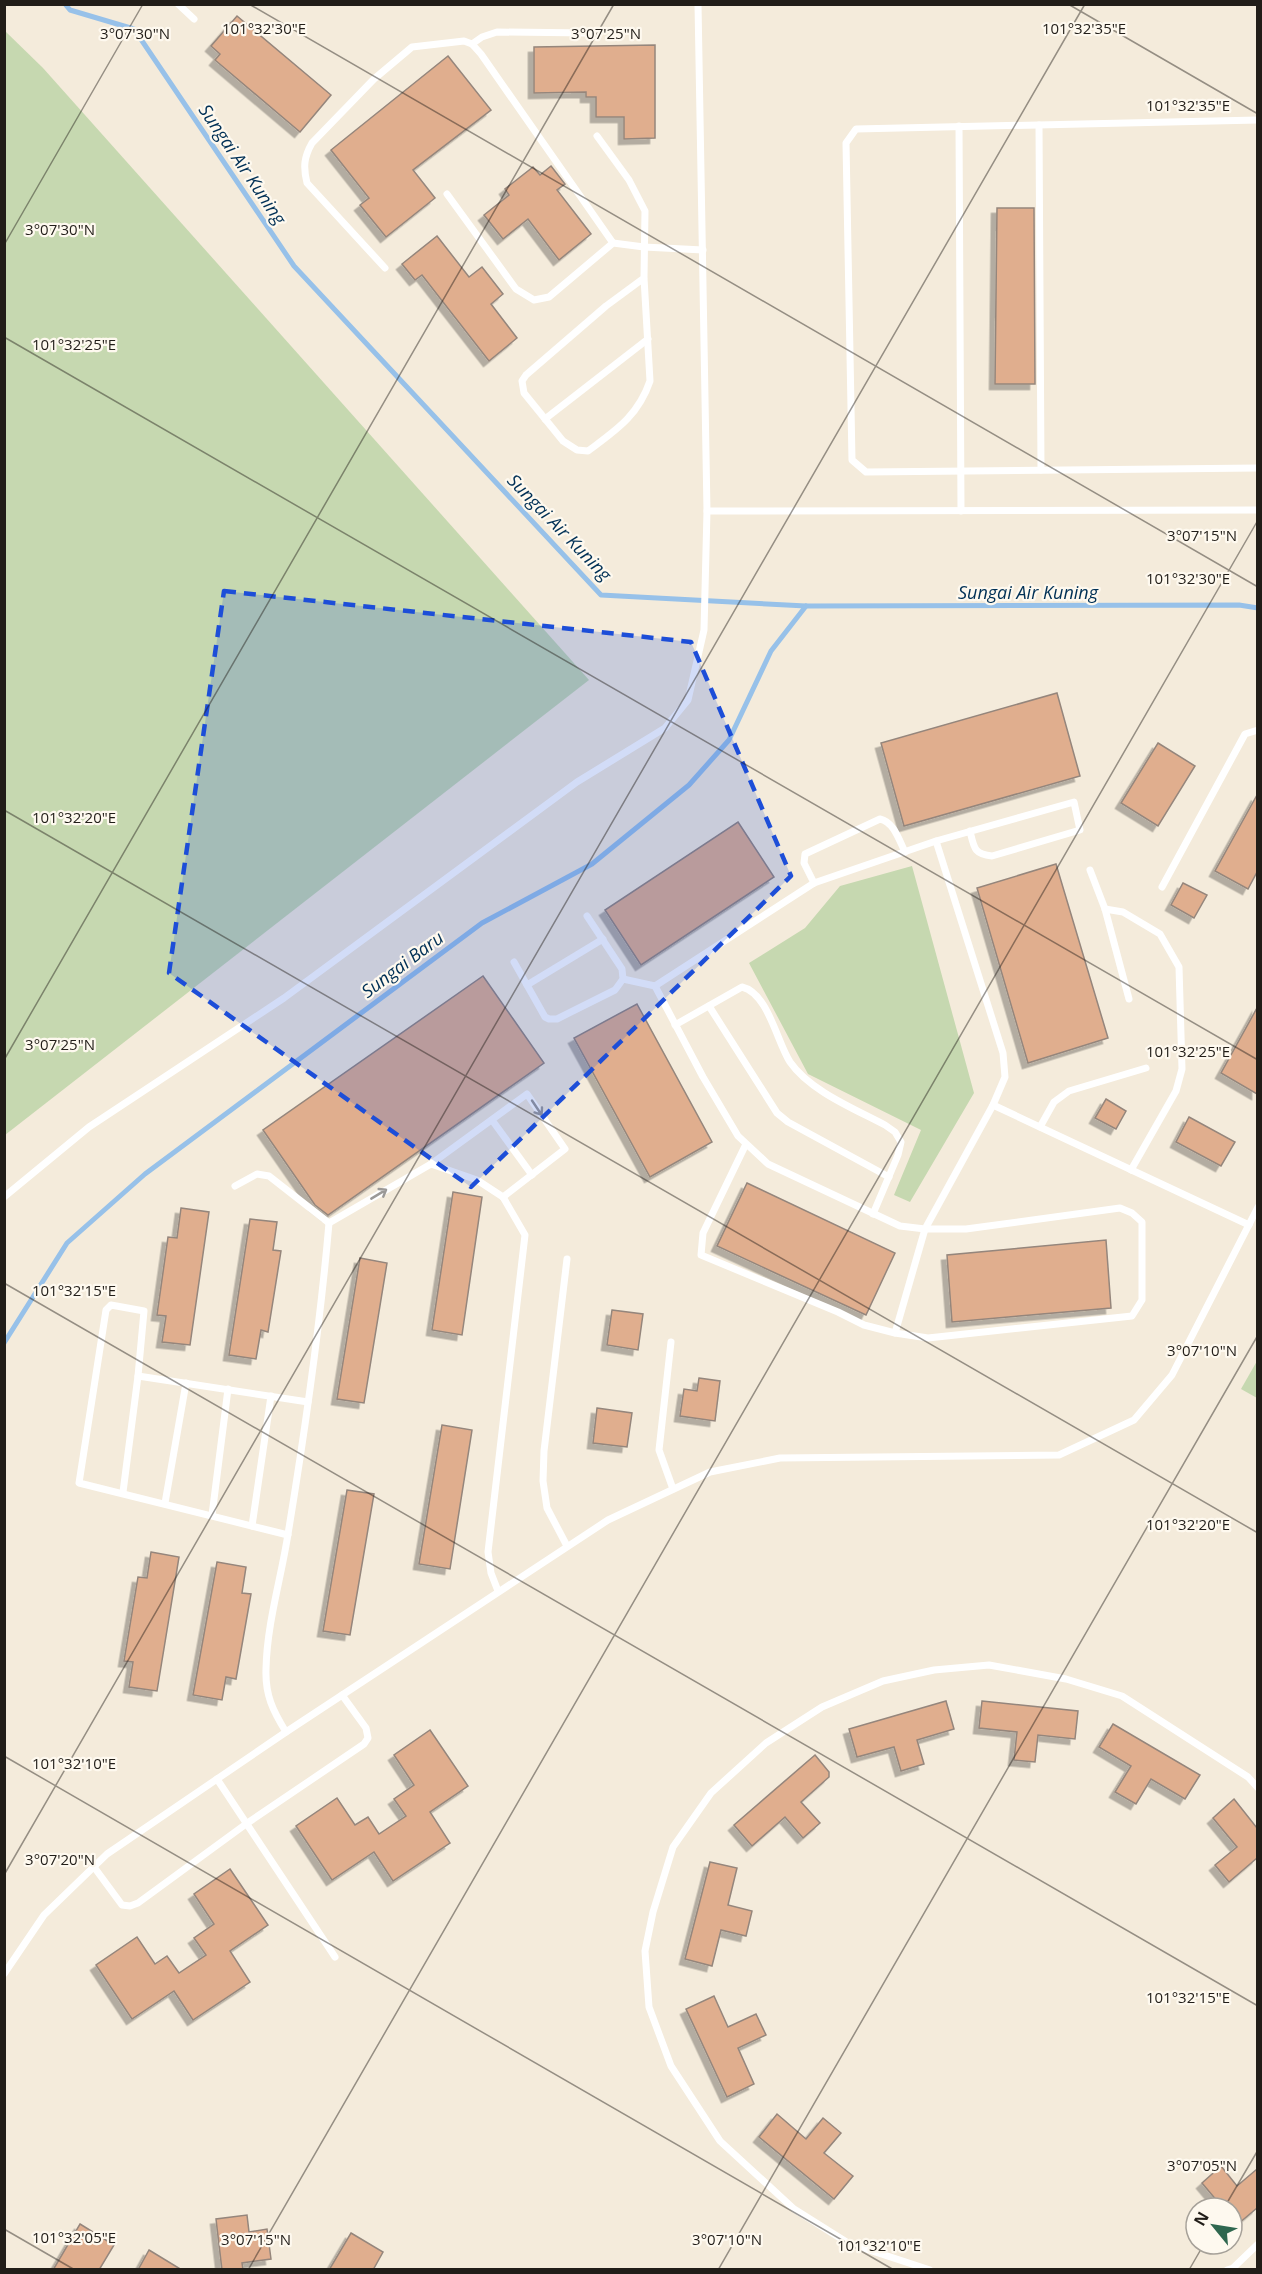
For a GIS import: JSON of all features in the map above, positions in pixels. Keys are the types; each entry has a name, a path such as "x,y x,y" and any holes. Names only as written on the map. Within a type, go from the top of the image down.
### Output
{"lane":[{"path":"178,4 194,19"},
{"path":"4,1197 89,1127 284,998 577,782 665,728 688,700 704,630 708,511 699,4"},
{"path":"472,44 482,37 497,32 589,33"},
{"path":"385,268 307,183 304,170 307,153 312,143 374,79 412,47 458,41 472,44 481,54 614,243 703,250"},
{"path":"1257,120 856,129 846,143 852,460 866,472 1257,468"},
{"path":"1039,125 1041,470"},
{"path":"959,126 961,511"},
{"path":"597,136 629,180 644,206 646,218 644,278 650,381 644,397 625,423 588,451 576,450 563,441 524,393 522,381 526,375 606,306 644,278"},
{"path":"447,194 516,289 534,300 549,297 614,243"},
{"path":"545,419 648,339"},
{"path":"708,511 1257,510"},
{"path":"1162,887 1245,734 1257,730"},
{"path":"623,979 655,986 814,883 936,841 970,831 1074,802 1080,831 992,856 981,855 974,847 970,831"},
{"path":"814,883 804,863 805,854 880,819 892,826 905,852"},
{"path":"895,1334 925,1229 993,1105 1005,1077 1003,1053 936,841"},
{"path":"1090,870 1105,909 1129,999"},
{"path":"1105,909 1123,912 1160,934 1179,968 1182,1069 1176,1091 1131,1170"},
{"path":"514,962 545,1017 549,1019 556,1019 615,990 623,979 622,969 587,916"},
{"path":"527,985 603,939"},
{"path":"655,986 702,1077 738,1136 747,1144 768,1164 900,1226 925,1229 966,1229 1120,1208 1142,1222 1142,1300 1132,1316 928,1338 895,1334 864,1325 701,1255 703,1233 747,1144"},
{"path":"675,1025 742,987 750,989 760,999 789,1060 799,1074 812,1085 895,1132 901,1142 898,1155 873,1214"},
{"path":"709,1006 777,1113 788,1122 889,1177"},
{"path":"1040,1127 1054,1102 1069,1091 1146,1068"},
{"path":"329,1223 431,1164 527,1094 565,1149 503,1197"},
{"path":"993,1105 1249,1225"},
{"path":"492,1120 532,1175"},
{"path":"431,1164 477,1180 503,1197 525,1235 488,1552 491,1573 498,1592"},
{"path":"234,1186 257,1174 269,1176 329,1223"},
{"path":"4,1974 44,1915 107,1854 286,1732 608,1520 710,1472 780,1458 1059,1455 1134,1420 1172,1375 1257,1207"},
{"path":"286,1732 270,1706 266,1670 308,1402 329,1223"},
{"path":"567,1259 544,1451 543,1481 547,1508 567,1546"},
{"path":"123,1492 144,1311 111,1305 106,1310 79,1483 123,1492 288,1535"},
{"path":"671,1342 659,1450 673,1489"},
{"path":"138,1376 308,1402"},
{"path":"165,1503 186,1383"},
{"path":"212,1515 228,1389"},
{"path":"252,1526 271,1396"},
{"path":"930,2270 848,2243 794,2209 720,2140 671,2066 649,2007 645,1951 653,1912 673,1847 711,1793 766,1743 822,1707 883,1681 934,1670 988,1665 1065,1679 1122,1696 1239,1771 1257,1788"},
{"path":"94,1867 122,1905 130,1906 138,1903 246,1824 364,1744 368,1738 366,1728 342,1695"},
{"path":"217,1779 335,1958"},
{"path":"1227,2270 1233,2268 1257,2244"}],"highlighted area":[{"path":"224,591 691,642 791,876 471,1187 169,973"}],"green space":[{"path":"4,30 43,68 589,680 5,1135"},
{"path":"912,866 974,1093 910,1202 894,1195 921,1130 808,1074 749,963 805,928 840,886"},
{"path":"1257,1361 1257,1398 1241,1389"}],"building":[{"path":"237,16 331,95 300,132 215,60 220,54 211,46"},
{"path":"655,45 655,138 624,139 624,117 596,117 596,97 586,97 586,92 534,93 534,47"},
{"path":"448,56 491,110 413,170 435,198 386,237 360,205 369,198 331,150"},
{"path":"551,166 565,184 557,190 591,234 559,260 528,219 503,239 484,215 509,195 505,189 533,167 540,175"},
{"path":"997,208 1034,208 1035,384 995,384"},
{"path":"437,236 469,277 482,267 503,294 491,304 517,338 489,361 422,275 415,280 402,264"},
{"path":"1057,693 1080,776 904,826 881,743"},
{"path":"1158,743 1195,766 1158,826 1121,803"},
{"path":"1257,795 1257,872 1248,889 1215,871"},
{"path":"738,822 774,877 641,965 605,910"},
{"path":"1056,864 1108,1038 1028,1063 977,888"},
{"path":"1183,883 1207,895 1194,918 1171,905"},
{"path":"483,976 544,1063 328,1215 315,1205 263,1130"},
{"path":"637,1004 712,1142 650,1177 574,1038"},
{"path":"1257,1008 1257,1094 1221,1073"},
{"path":"1106,1099 1126,1111 1116,1129 1095,1118"},
{"path":"1189,1117 1235,1142 1221,1166 1176,1142"},
{"path":"747,1183 895,1253 866,1315 717,1246"},
{"path":"453,1192 482,1197 462,1335 432,1330"},
{"path":"181,1208 209,1212 190,1345 162,1342 166,1316 157,1315 168,1237 177,1238"},
{"path":"250,1219 277,1222 273,1250 281,1251 268,1332 261,1330 256,1359 229,1355"},
{"path":"1106,1240 1111,1308 952,1322 947,1255"},
{"path":"360,1258 387,1263 364,1403 337,1399"},
{"path":"612,1310 643,1314 638,1350 607,1345"},
{"path":"699,1378 720,1381 715,1421 680,1416 684,1389 697,1391"},
{"path":"597,1408 632,1413 627,1447 593,1443"},
{"path":"442,1425 472,1430 450,1569 419,1564"},
{"path":"347,1490 374,1494 350,1635 323,1631"},
{"path":"151,1552 179,1557 157,1691 129,1687 133,1662 124,1661 138,1577 147,1578"},
{"path":"217,1562 246,1567 242,1593 251,1594 236,1679 226,1677 222,1700 193,1695"},
{"path":"946,1701 954,1729 917,1740 924,1764 901,1771 894,1747 857,1757 849,1729"},
{"path":"982,1701 1078,1711 1075,1739 1038,1735 1035,1762 1014,1760 1017,1732 979,1728"},
{"path":"1113,1724 1200,1775 1185,1799 1151,1779 1136,1804 1115,1792 1131,1766 1099,1747"},
{"path":"430,1730 468,1786 430,1812 450,1843 393,1881 374,1852 332,1880 296,1826 337,1798 355,1825 368,1817 379,1834 406,1816 394,1799 414,1785 394,1755"},
{"path":"815,1755 829,1772 829,1777 801,1802 820,1823 803,1838 785,1817 752,1846 734,1825"},
{"path":"1234,1799 1257,1828 1257,1858 1229,1882 1215,1865 1237,1847 1213,1818"},
{"path":"710,1862 737,1868 728,1905 752,1911 746,1936 721,1930 712,1966 685,1959"},
{"path":"230,1869 268,1925 230,1951 250,1982 193,2020 174,1991 132,2019 96,1965 137,1937 155,1964 167,1956 179,1973 206,1955 194,1938 214,1924 194,1894"},
{"path":"714,1996 728,2027 756,2014 766,2035 738,2048 754,2084 727,2097 686,2009"},
{"path":"777,2114 806,2139 823,2118 841,2133 824,2153 853,2176 834,2199 759,2137"},
{"path":"1221,2166 1237,2186 1257,2169 1257,2208 1244,2219 1244,2196 1213,2196 1202,2183"},
{"path":"247,2215 249,2232 267,2229 271,2259 242,2263 243,2270 222,2270 216,2219"},
{"path":"80,2224 114,2245 99,2270 53,2270"},
{"path":"351,2233 383,2252 373,2270 329,2270"},
{"path":"149,2250 182,2270 138,2270"}],"waterway":[{"name":"Sungai Air Kuning","path":"65,4 70,10 134,29 294,266 601,595 806,606 1239,605 1258,608"},
{"name":"Sungai Baru","path":"4,1343 67,1243 145,1174 482,923 592,864 689,785 729,740 771,651 806,606"}]}
